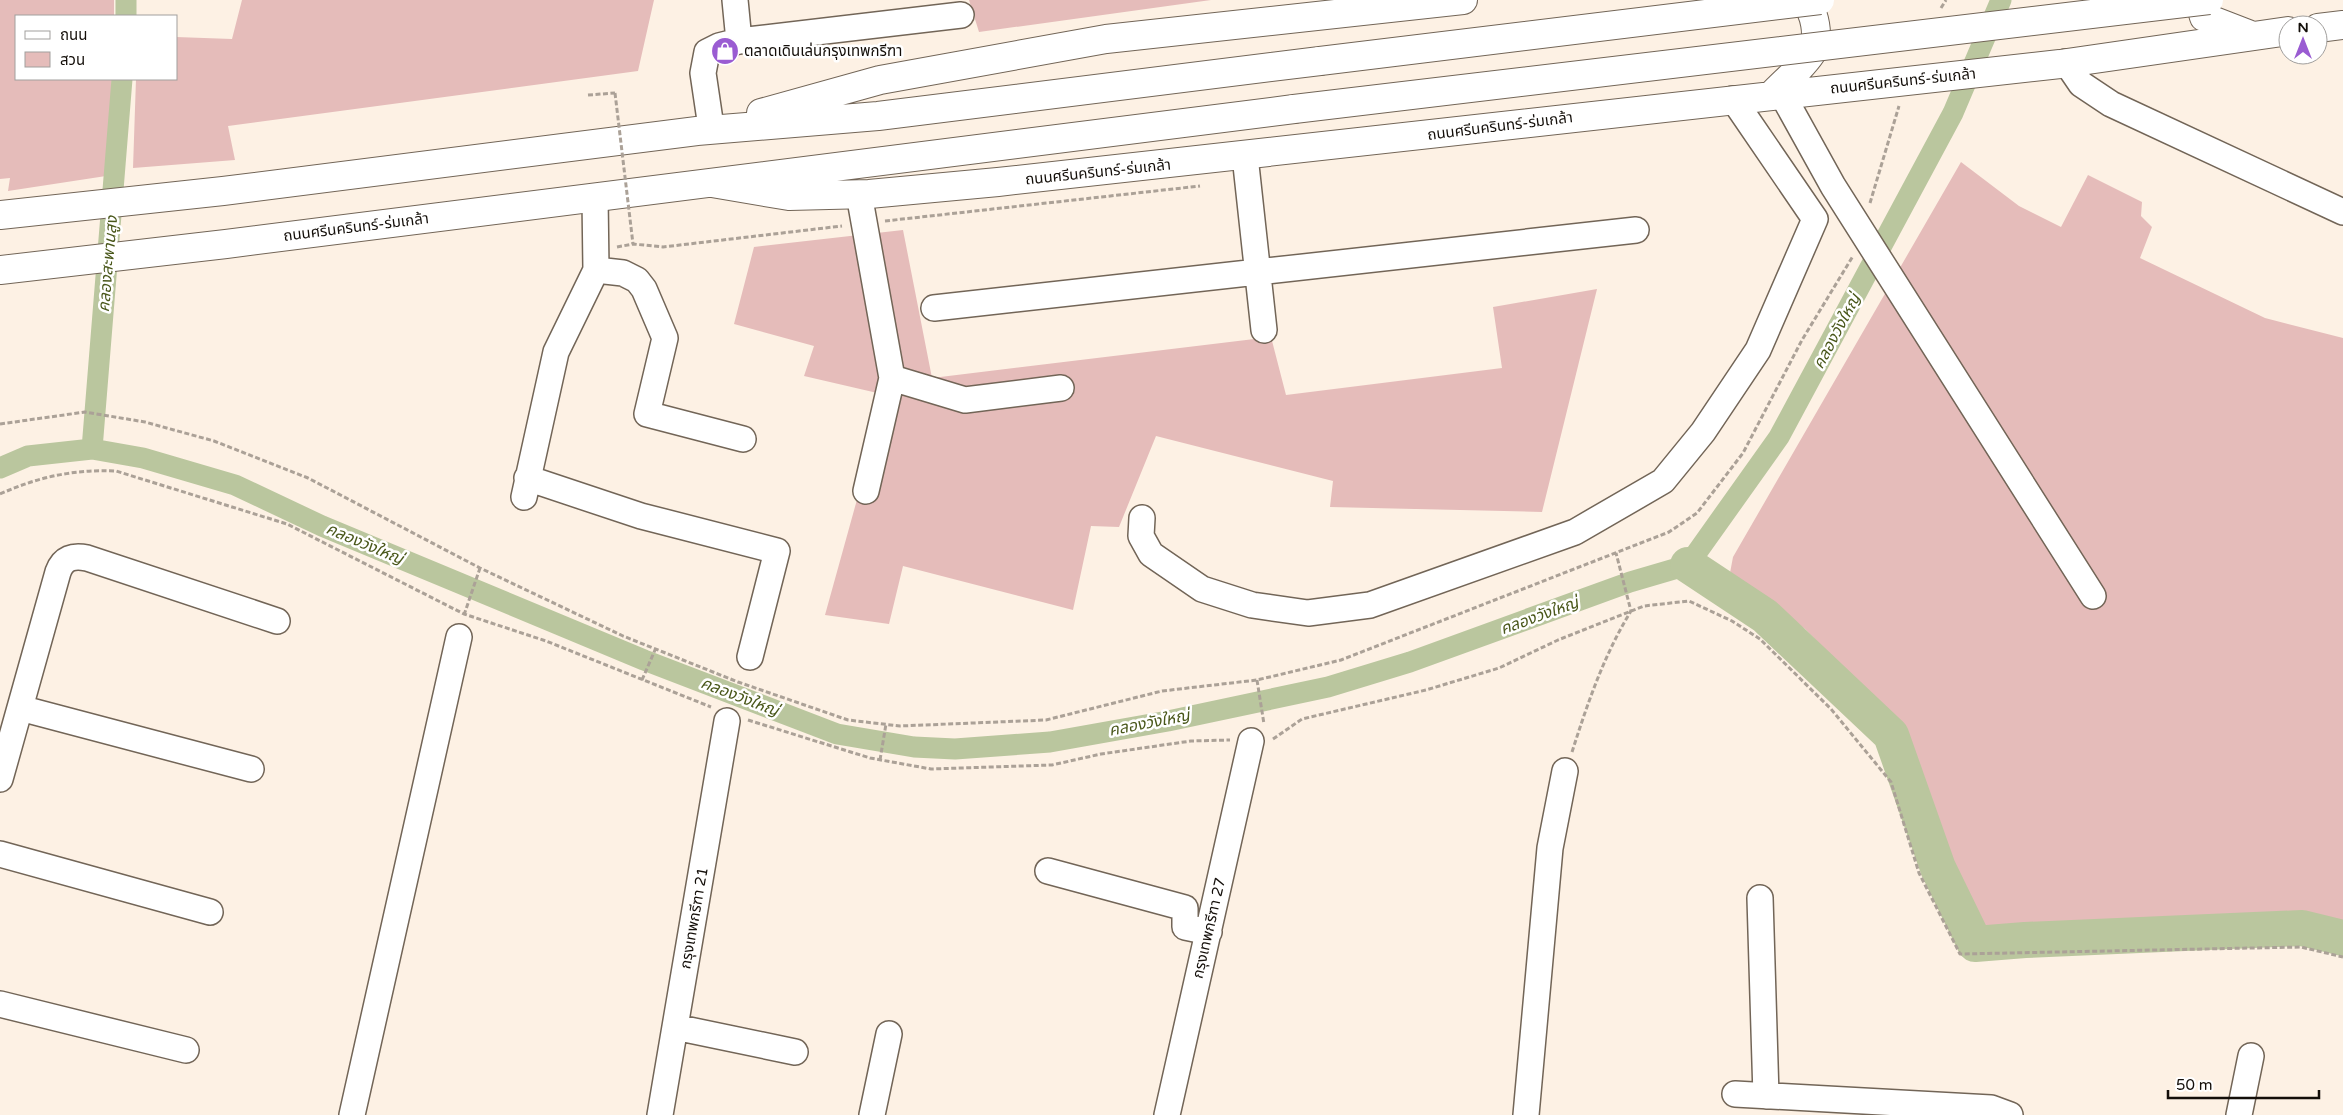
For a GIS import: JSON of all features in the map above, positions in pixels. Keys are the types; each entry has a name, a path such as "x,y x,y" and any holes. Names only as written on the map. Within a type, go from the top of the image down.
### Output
{"main road":[{"path":"704,129 880,80 1106,39 1463,0"},
{"path":"1777,95 1812,52 1815,42 1814,20 1810,6 1804,0"},
{"path":"0,215 223,192 704,129 878,116 1820,0"},
{"path":"2199,0 2204,17 2252,36"},
{"name":"ถนนศรีนครินทร์-ร่มเกล้า","path":"2,270 712,184 1294,109 2209,0"},
{"path":"2328,27 2343,25"},
{"name":"ถนนศรีนครินทร์-ร่มเกล้า","path":"712,184 789,196 859,194 998,182 1245,156 2063,63 2278,33"}],"street":[{"path":"735,0 739,41"},
{"path":"704,129 703,73 707,52 719,46 739,41 962,14"},
{"path":"2063,63 2081,84 2111,104 2343,212"},
{"path":"1777,95 2092,596"},
{"path":"1142,518 1141,536 1150,554 1202,589 1252,604 1308,613 1370,604 1575,532 1663,481 1703,432 1758,350 1815,219 1734,99"},
{"path":"1245,156 1264,330"},
{"path":"859,194 892,378 866,491"},
{"path":"595,197 596,270 556,352 525,487 777,551 750,657"},
{"path":"934,308 1636,230"},
{"path":"596,270 623,273 637,280 644,289 665,338 647,414 743,439"},
{"path":"892,378 965,400 1061,388"},
{"path":"0,779 60,565 68,558 87,558 277,621"},
{"path":"352,1115 462,623"},
{"path":"20,708 251,769"},
{"name":"กรุงเทพกรีฑา 21","path":"660,1115 731,717"},
{"name":"กรุงเทพกรีฑา 27","path":"1167,1115 1209,932 1259,741"},
{"path":"1526,1115 1550,848 1565,771"},
{"path":"0,854 210,912"},
{"path":"1048,872 1185,908 1185,926 1209,932"},
{"path":"1760,898 1766,1096"},
{"path":"0,1004 186,1050"},
{"path":"675,1027 795,1052"},
{"path":"872,1115 889,1034"},
{"path":"2239,1115 2251,1056"},
{"path":"1735,1094 1991,1108 2010,1115"}],"path":[{"path":"1938,16 1946,0"},
{"path":"588,96 615,94 633,244"},
{"path":"1868,212 1899,104"},
{"path":"614,248 633,244 663,247"},
{"path":"0,424 85,412 146,422 214,441 308,478 480,568 655,650 738,682 848,720 900,726 1046,720 1162,691 1257,680 1341,660 1669,532 1697,512 1743,453 1802,340 1857,248"},
{"path":"0,494 26,482 51,474 116,470 287,524 462,623 546,641 731,717 880,760 931,769 1052,765 1101,754 1191,741 1259,741 1302,719 1426,690 1499,668 1558,640 1644,606 1689,601 1732,621 1760,639 1831,709 1891,782 1919,873 1960,954 2301,947 2343,957"},
{"path":"1565,771 1594,683 1613,640 1631,611 1616,553"},
{"path":"462,623 480,568"},
{"path":"642,680 655,650"},
{"path":"1257,680 1259,741"},
{"path":"880,760 886,724"}],"green space":[{"path":"0,0 114,0 114,15 15,15 15,80 112,80 106,176 8,191 10,178 0,179"},
{"path":"242,0 654,0 638,71 228,126 235,160 133,168 136,80 178,80 178,37 232,39"},
{"path":"969,0 1211,0 979,32"},
{"path":"1961,162 2019,206 2061,227 2088,175 2142,202 2141,216 2152,227 2140,258 2265,318 2343,338 2343,931 2277,913 1996,935 1978,931 1919,772 1896,721 1805,629 1730,573 1733,557"},
{"path":"903,230 932,378 1271,337 1286,395 1502,368 1493,307 1597,289 1542,512 1330,507 1333,481 1156,436 1119,527 1091,526 1073,610 903,566 889,624 825,615 886,395 804,376 814,346 734,324 754,247"}],"waterway":[{"name":"คลองสะพานสูง","path":"126,0 126,15"},
{"name":"คลองวังใหญ่","path":"0,468 28,456 92,449 143,458 235,485 322,526 644,660 837,734 914,747 955,749 1050,742 1168,721 1328,687 1410,662 1630,582 1688,565 1779,437 1953,113 2001,0"},
{"name":"คลองสะพานสูง","path":"92,449 122,80"},
{"path":"1688,565 1765,616 1891,735 1938,868 1975,944 2025,940 2302,928 2343,938"}],"place":[{"name":"ตลาดเดินเล่นกรุงเทพกรีฑา","path":"725,51"}]}
